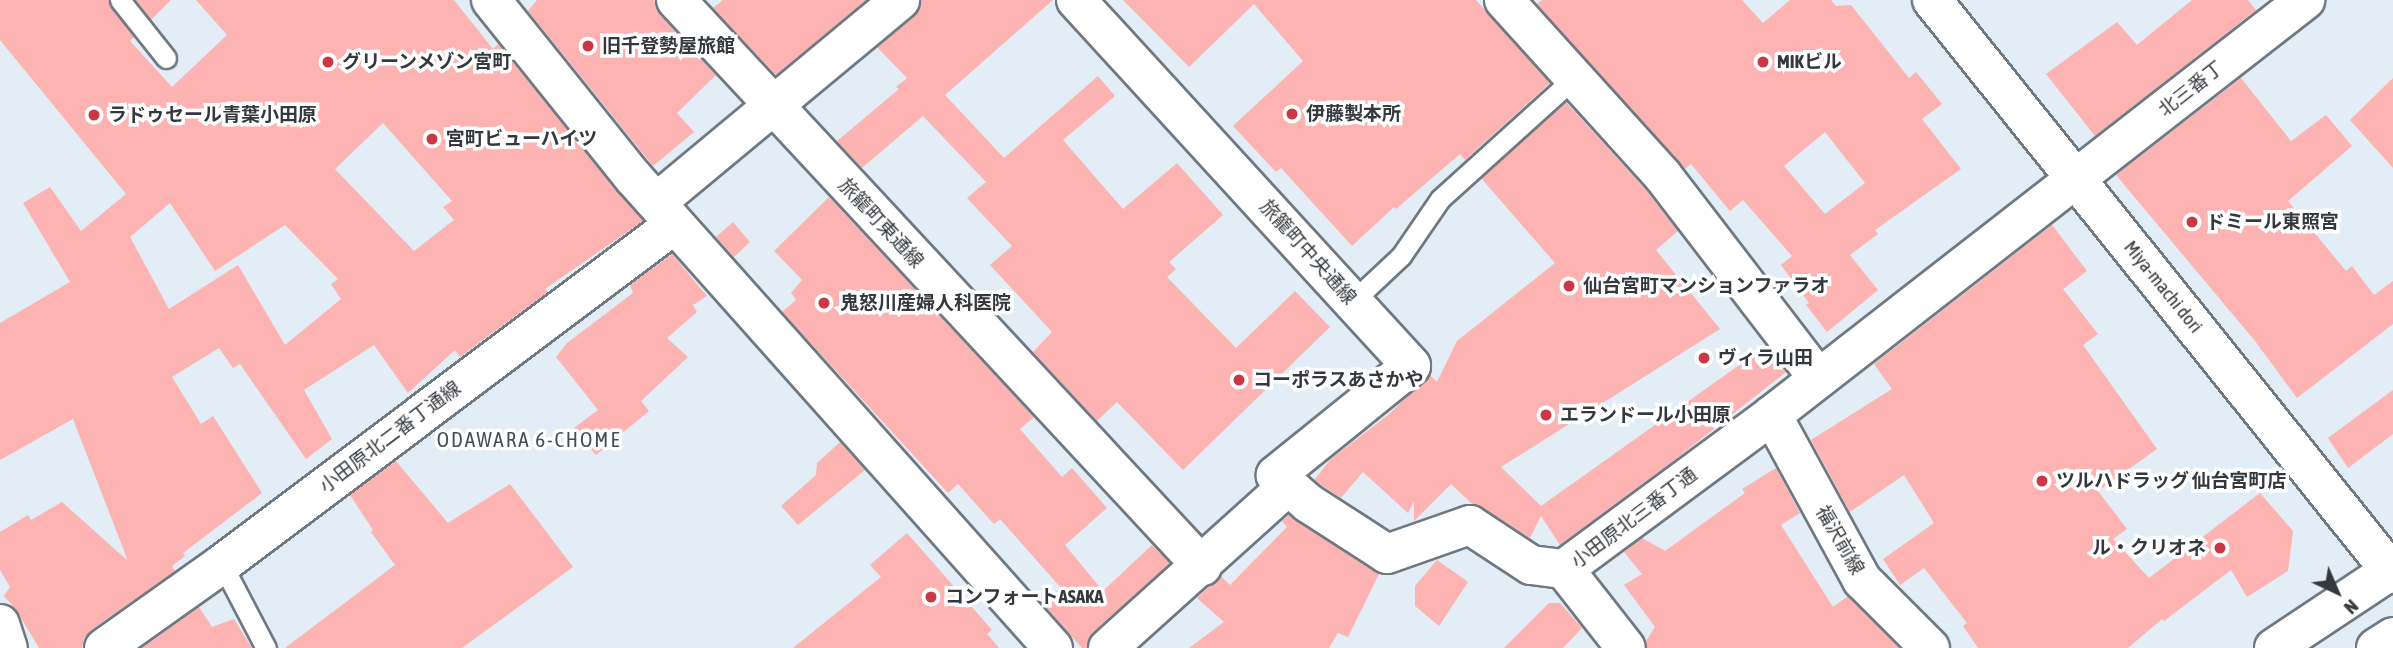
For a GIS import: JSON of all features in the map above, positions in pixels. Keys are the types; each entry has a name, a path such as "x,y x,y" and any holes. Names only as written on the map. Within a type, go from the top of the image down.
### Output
{"street":[{"path":"491,0 633,177 1053,648"},
{"name":"旅籠町東通線","path":"676,0 771,106 1202,566"},
{"name":"小田原北二番丁通線","path":"104,648 222,564 666,213 771,106 900,0"},
{"name":"旅籠町中央通線","path":"1076,0 1411,366 1276,474 1287,487"},
{"path":"1504,0 1663,176 1818,378"},
{"name":"Miya-machi dori","path":"1932,0 2392,571"},
{"name":"北三番丁","path":"2076,179 2305,0"},
{"name":"小田原北三番丁通","path":"1287,487 1387,554 1470,525 1531,565 1564,569 1772,415 2076,179"},
{"name":"福沢前線","path":"1772,415 1862,580 1930,648"},
{"path":"1108,648 1287,487"},
{"path":"1564,569 1626,648"},
{"path":"2274,648 2392,571"},
{"path":"0,624 8,648"},
{"path":"2376,648 2393,637"}],"lane":[{"path":"120,0 166,58"},
{"path":"1353,301 1401,256 1440,199 1574,78"},
{"path":"222,564 266,648"}],"building":[{"path":"0,0 108,0 134,37 130,41 172,87 227,35 196,0 454,0 493,49 498,44 643,221 545,289 548,292 460,357 455,350 408,393 374,345 304,390 332,439 306,459 240,364 233,368 219,348 172,377 201,424 213,416 262,493 183,553 185,556 172,566 175,571 91,630 84,638 82,648 39,648 15,608 4,596 10,587 0,570 0,532 28,515 31,520 62,502 128,561 73,419 0,460 0,323 70,282 23,203 50,187 81,231 126,194 0,40","holes":["383,123 452,201 443,207 454,220 414,251 335,169","170,203 215,271 285,225 338,279 331,284 341,299 285,345 238,265 169,309 130,237"]},
{"path":"136,0 171,0 151,20"},
{"path":"537,0 654,0 660,15 716,75 677,113 694,132 653,166 528,11"},
{"path":"723,0 866,0 776,75 713,8"},
{"path":"921,0 1053,0 945,95 1004,158 1098,76 1115,96 1063,140 1123,209 1177,163 1223,215 1169,262 1176,269 1167,277 1236,348 1295,291 1330,327 1183,470 1117,402 1097,421 1033,352 1052,332 990,265 1012,246 967,198 986,182 923,116 862,168 837,141 899,89 896,87 907,78 877,47 914,17"},
{"path":"1123,0 1476,0 1550,83 1465,160 1460,154 1396,209 1394,207 1352,246 1281,168 1276,172 1233,126 1303,61 1254,4 1189,67"},
{"path":"1542,0 1742,0 1763,23 1790,0 1831,0 1836,6 1851,5 1909,78 1916,72 1942,104 1922,119 1961,169 1875,230 1878,234 1850,255 1878,290 1827,332 1781,265 1792,256 1743,200 1730,211 1691,164 1685,169 1537,4","holes":["1825,132 1865,183 1825,214 1784,166"]},
{"path":"2192,0 2248,0 2256,10 2095,136 2046,74 2117,22 2137,45"},
{"path":"2241,78 2291,141 2326,115 2352,146 2288,201 2346,271 2352,266 2374,295 2393,281 2393,324 2297,398 2255,341 2116,175"},
{"path":"2393,78 2393,168 2350,120"},
{"path":"1566,102 1646,190 1678,231 1656,250 1720,329 1501,467 1541,506 1745,361 1769,349 1786,372 1560,545 1541,516 1530,538 1482,507 1471,503 1451,484 1414,521 1414,501 1408,513 1363,472 1341,498 1314,480 1331,459 1388,415 1430,375 1437,382 1457,341 1555,263 1481,178"},
{"path":"829,197 1034,417 1020,429 1062,477 1072,468 1107,508 1065,545 1103,591 1152,545 1170,563 1093,632 1087,648 1082,648 1041,602 1061,588 1000,519 994,524 958,484 948,493 782,312 796,300 791,293 802,280 774,251"},
{"path":"733,222 750,242 734,257 716,237"},
{"path":"2052,225 2087,271 2063,289 2098,334 2083,345 2157,449 2098,491 2127,529 2113,539 2149,578 2260,493 2293,531 2288,571 2247,597 2231,570 2164,621 2162,619 2128,648 1978,648 1963,626 1967,623 1924,568 1900,585 1883,559 1934,523 1904,475 1850,512 1811,440 1892,389 1874,364"},
{"path":"672,254 707,296 693,305 697,312 667,338 688,357 641,401 649,411 596,455 574,428 598,410 556,357 567,343 633,293 630,285"},
{"path":"2393,390 2393,434 2348,468 2328,438"},
{"path":"840,442 865,470 798,525 781,506 816,475 817,463"},
{"path":"396,461 448,523 510,484 573,567 462,648 285,648 395,565 371,532 373,530 350,495"},
{"path":"1776,468 1800,513 1781,525 1833,607 1848,596 1899,648 1647,648 1646,641 1655,627 1624,585 1642,574 1624,552 1642,538 1665,551 1745,493 1742,489"},
{"path":"1289,515 1379,574 1348,637 1338,633 1329,648 1189,648 1224,622 1197,598 1221,576 1230,585 1287,527 1282,521"},
{"path":"907,533 992,630 987,634 999,648 793,648 881,577 870,565"},
{"path":"1437,560 1468,582 1439,626 1415,606 1415,586"},
{"path":"1549,603 1560,603 1582,628 1563,648 1504,648"},
{"path":"199,607 212,627 234,619 252,648 142,648"}],"place":[{"name":"旧千登勢屋旅館","path":"588,46"},
{"name":"グリーンメゾン宮町","path":"328,62"},
{"name":"MIKビル","path":"1763,62"},
{"name":"伊藤製本所","path":"1292,114"},
{"name":"ラドゥセール青葉小田原","path":"94,115"},
{"name":"宮町ビューハイツ","path":"432,139"},
{"name":"ドミール東照宮","path":"2192,222"},
{"name":"仙台宮町マンションファラオ","path":"1569,286"},
{"name":"鬼怒川産婦人科医院","path":"824,303"},
{"name":"ヴィラ山田","path":"1704,358"},
{"name":"コーポラスあさかや","path":"1239,380"},
{"name":"エランドール小田原","path":"1546,415"},
{"name":"ツルハドラッグ 仙台宮町店","path":"2042,481"},
{"name":"ル・クリオネ","path":"2220,548"},
{"name":"コンフォートASAKA","path":"931,597"}],"district":[{"name":"ODAWARA 6-CHOME","path":"529,439"}]}
